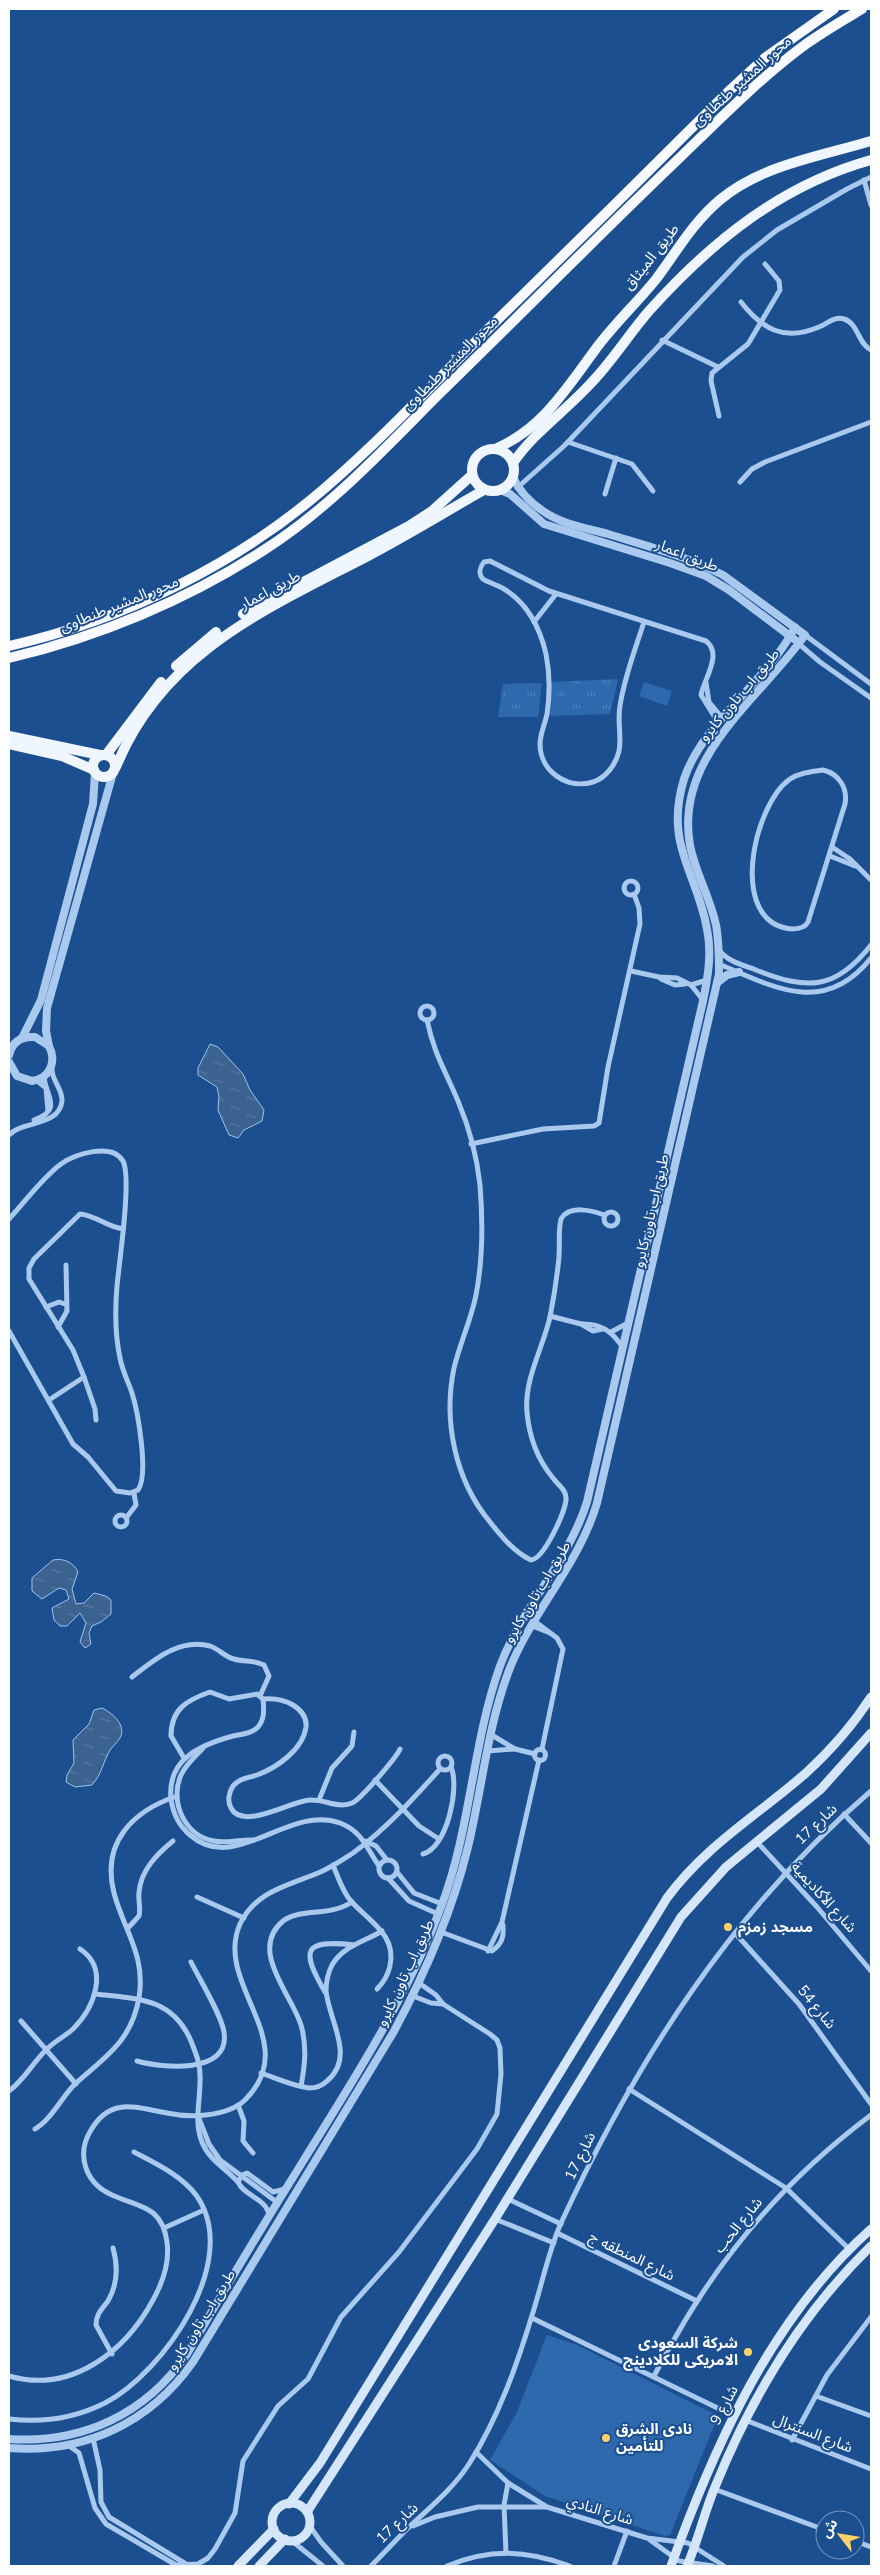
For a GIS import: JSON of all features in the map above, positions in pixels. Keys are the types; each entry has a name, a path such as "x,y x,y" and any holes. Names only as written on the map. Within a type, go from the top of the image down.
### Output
{"highway":[{"name":"محور المشير طنطاوى","path":"9,646 84,625 167,591 250,543 294,512 325,488 386,430 766,57 834,9"},
{"name":"محور المشير طنطاوى","path":"9,658 39,651 92,633 169,602 264,550 303,522 359,474 624,211 761,80 804,46 862,9"}],"main road":[{"name":"طريق الميثاق","path":"495,449 509,443 540,422 554,406 596,348 656,279 696,224 721,199 740,186 770,171 871,141"},
{"path":"495,449 508,455 513,463 522,450 572,404 649,312 719,241 744,221 785,195 830,174 871,160"},
{"name":"طريق اعمار","path":"103,755 158,685 207,638 252,608 432,512 472,475 475,458 485,450 495,449"},
{"name":"طريق اعمار","path":"513,463 513,477"},
{"path":"472,475 476,484 484,490 505,492 513,477"},
{"name":"طريق اعمار","path":"115,770 130,737 154,701 182,669 212,644 256,615 401,538 484,490"},
{"path":"9,736 103,755 113,759 115,770 104,777 62,756 9,744"},
{"path":"94,771 95,760 103,755"},
{"path":"288,2540 274,2529 272,2522 276,2511 289,2504 320,2463 667,1898 688,1870 713,1846 818,1761 851,1726 871,1697"},
{"path":"307,2512 495,2219 681,1917 716,1876 821,1789 871,1733"},
{"name":"شارع 9","path":"671,2566 699,2490 734,2416 795,2316 849,2249 871,2229"},
{"name":"شارع 9","path":"688,2564 714,2488 745,2420 770,2375 798,2332 849,2268 871,2246"},
{"path":"699,2490 703,2497 710,2500"},
{"path":"259,2566 288,2540 304,2536 310,2525 307,2512 299,2505 289,2504"},
{"path":"238,2566 274,2529"}],"street":[{"path":"505,492 517,488 568,442 662,340 755,247 798,218 871,177"},
{"path":"864,180 871,205"},
{"path":"719,416 711,381 712,373 748,344 781,287 779,281 765,264"},
{"path":"740,302 760,324 777,331 812,330 832,320 843,319 853,325 861,343 871,350"},
{"path":"662,340 718,367"},
{"path":"740,482 752,470 765,462 871,422"},
{"path":"568,442 634,466 653,491"},
{"path":"606,494 616,458"},
{"name":"طريق اعمار","path":"513,477 517,488 543,511 563,521 673,554 710,568 723,575 805,635"},
{"name":"طريق اعمار","path":"505,492 544,524 670,562 706,576 799,644"},
{"path":"644,622 619,707 619,750 609,771 594,782 583,784 564,781 553,774 542,754 540,743 547,713 549,676 545,651 534,622 517,600 505,590 484,579 480,574 480,567 484,562 490,561 499,564 556,594 700,639 711,645 714,656 705,680 709,702 724,718 736,719"},
{"path":"534,622 556,594"},
{"name":"طريق اب تاون كايرو","path":"9,2439 66,2436 99,2427 123,2416 143,2402 172,2374 385,2028 411,1979 442,1904 466,1814 486,1710 513,1637 567,1550 582,1519 612,1401 708,980 710,962 707,929 682,854 678,812 680,795 691,762 712,731 778,655 795,627"},
{"path":"805,635 871,684"},
{"name":"طريق اب تاون كايرو","path":"9,2448 42,2448 68,2445 93,2438 119,2428 144,2413 175,2387 193,2362 393,2033 419,1983 461,1875 490,1734 502,1689 532,1622 584,1539 592,1522 718,982 719,950 716,924 690,845 688,821 695,782 707,755 719,737 762,689 805,635"},
{"path":"799,644 871,698"},
{"path":"753,684 762,689"},
{"path":"712,731 719,737"},
{"path":"9,1135 17,1130 48,1119 56,1113 62,1098 52,1072 53,1056 46,1031 47,1008 115,770"},
{"path":"823,770 836,775 845,789 845,804 832,847 806,926 789,929 765,918 755,899 753,883 755,846 758,832 772,801 792,778 823,770"},
{"path":"9,1054 12,1046 22,1038 40,1000 93,804 94,771"},
{"path":"832,847 871,880"},
{"path":"830,856 860,869"},
{"path":"471,1144 529,1131 594,1126 599,1123 608,1067 640,920 640,908 634,894"},
{"path":"707,929 719,964 783,990 811,994 825,991 845,983 863,969 871,958"},
{"path":"719,950 734,962 780,979 812,984 840,976 854,966 871,945"},
{"path":"630,971 659,977 675,985 708,980"},
{"path":"718,982 727,975 738,972"},
{"path":"688,984 706,1006 712,1003"},
{"path":"427,1020 435,1053 458,1102 479,1177 481,1248 476,1295 452,1381 451,1424 462,1473 471,1495 500,1534 531,1560 541,1555 553,1533 566,1501 564,1491 548,1471 536,1451 526,1412 529,1384 550,1316 556,1278 561,1219 572,1210 587,1210 604,1215"},
{"path":"22,1038 39,1038 49,1046"},
{"path":"9,1062 13,1076 28,1081 44,1076 52,1066"},
{"path":"9,1131 16,1126 44,1117 48,1110 48,1091 44,1076"},
{"path":"36,1080 48,1091"},
{"path":"48,1110 56,1113"},
{"path":"671,1138 673,1150 672,1166 674,1167"},
{"path":"9,1219 62,1163 105,1150 118,1155 124,1165 123,1229 117,1286 117,1334 122,1370 132,1392 138,1422 142,1479 141,1486 134,1493 119,1493 113,1489 88,1457 73,1444 9,1331"},
{"path":"654,1214 657,1212 660,1215 656,1235 657,1247"},
{"path":"96,1420 95,1409 73,1350 29,1278 29,1268 34,1259 76,1216 82,1214 111,1227 123,1229"},
{"path":"58,1327 67,1310 66,1265"},
{"path":"46,1307 59,1302 66,1304"},
{"path":"550,1316 581,1324 594,1323 611,1332 623,1348"},
{"path":"611,1332 629,1323"},
{"path":"49,1400 84,1377"},
{"path":"612,1401 613,1412 610,1430 612,1432 614,1430"},
{"path":"592,1522 600,1467 599,1464 596,1465"},
{"path":"126,1518 136,1505 134,1493"},
{"path":"554,1570 562,1575"},
{"path":"532,1622 551,1633 561,1642 563,1649 542,1749 546,1756 539,1760"},
{"path":"132,1677 165,1653 186,1646 205,1645 217,1649 231,1659 264,1665 269,1676 262,1698 263,1718 257,1728 248,1734 222,1740 184,1758 172,1781 176,1818 181,1827 205,1845 226,1848 237,1846 306,1820 318,1819 342,1823 365,1841 379,1866 380,1873 388,1878 409,1901 438,1914"},
{"path":"184,1758 171,1736 175,1715 183,1704 210,1692 225,1699 253,1694 262,1698 279,1699 299,1709 305,1719 306,1730 298,1746 266,1771 242,1778 232,1786 229,1797 231,1808 240,1816 251,1818 303,1801 319,1800 349,1804 358,1800 374,1780 392,1763 400,1749"},
{"path":"486,1710 484,1743 487,1751 515,1748"},
{"path":"319,1800 328,1775 352,1746 354,1732"},
{"path":"365,1841 376,1846 388,1860 395,1863 397,1872 414,1893 442,1904 440,1932 488,1951 496,1948 503,1939 502,1922 539,1760 535,1754 515,1748 490,1734"},
{"path":"174,1797 181,1774 203,1748"},
{"path":"535,1754 542,1749"},
{"path":"9,2376 39,2380 58,2377 86,2368 112,2354 136,2327 162,2281 168,2254 164,2228 156,2217 143,2206 110,2194 95,2183 85,2165 85,2144 98,2120 106,2114 126,2106 147,2107 169,2114 212,2114 238,2105 254,2088 261,2073 265,2049 261,2025 239,1977 235,1961 236,1939 244,1918 251,1908 269,1892 333,1865 365,1841 402,1810 440,1769 439,1759 445,1756 451,1760 451,1767 455,1778 455,1789 447,1821 439,1839 431,1851 423,1854"},
{"path":"440,1769 444,1770 451,1767"},
{"path":"374,1780 402,1810 439,1839"},
{"name":"شارع 17","path":"372,2566 408,2528 448,2492 476,2452 507,2386 532,2318 561,2224 629,2089 680,2006 735,1933 785,1872 844,1814 871,1791"},
{"path":"35,2129 44,2122 58,2102 76,2084 102,2064 117,2047 129,2027 139,1999 140,1962 112,1884 114,1853 122,1834 133,1819 148,1808 174,1797"},
{"path":"844,1814 871,1843"},
{"path":"128,1928 139,1916 139,1889 144,1873 156,1856 173,1841"},
{"name":"شارع الأكاديمية","path":"757,1842 871,1971"},
{"path":"379,1866 388,1860"},
{"path":"333,1865 352,1902 382,1932 391,1947 392,1961 385,1980 377,1989"},
{"path":"388,1878 397,1872"},
{"path":"197,1897 244,1918"},
{"path":"301,2086 305,2066 304,2039 296,2012 273,1967 270,1942 277,1928 289,1918 329,1912 352,1902"},
{"path":"261,2073 301,2086 314,2088 324,2084 330,2078 339,2063 340,2046 327,1994 327,1980 332,1966 345,1950 382,1932"},
{"name":"شارع 54","path":"735,1933 799,2004 871,2104"},
{"path":"327,1994 310,1966 310,1954 323,1942 354,1945"},
{"path":"9,2091 22,2080 46,2050 73,2029 82,2019 95,1994 96,1967 87,1953 80,1949"},
{"path":"137,2061 168,2067 200,2063 210,2060 218,2054 224,2044 224,2032 192,1962"},
{"path":"66,2436 68,2445 79,2453 100,2518 106,2524 169,2562 187,2565 198,2564 208,2558 232,2521 237,2506 243,2462 278,2406 308,2380 341,2317 399,2252 473,2154 497,2114 500,2103 501,2074 500,2048 497,2040 444,2004 436,1995 419,1983"},
{"path":"95,1994 139,1999 163,2006 176,2017 186,2030 200,2063 197,2115 212,2150 239,2179 268,2192 278,2193 286,2189"},
{"path":"413,1996 432,2004 444,2004"},
{"path":"21,2021 76,2084"},
{"path":"629,2089 786,2188 849,2249"},
{"path":"238,2105 244,2121 244,2141 253,2153"},
{"name":"شارع الحب","path":"654,2376 697,2302 731,2252 786,2188 871,2114"},
{"path":"9,2419 51,2420 90,2410 118,2395 151,2367 173,2338 202,2285 210,2248 209,2229 204,2210 196,2196 185,2183 134,2152"},
{"path":"239,2179 241,2187 268,2208 270,2216"},
{"path":"261,2202 268,2192"},
{"path":"268,2192 278,2203"},
{"path":"508,2198 561,2224"},
{"path":"164,2228 204,2210"},
{"path":"495,2219 554,2243"},
{"name":"شارع المنطقه ج","path":"557,2233 697,2302"},
{"path":"112,2354 96,2325 98,2314 107,2301 115,2282 116,2262 113,2248"},
{"path":"228,2303 226,2296 240,2265"},
{"path":"792,2440 840,2357 871,2317"},
{"path":"532,2318 734,2416"},
{"path":"193,2362 208,2326 205,2323"},
{"path":"816,2396 871,2416"},
{"name":"شارع السنترال","path":"745,2420 871,2470"},
{"path":"93,2438 101,2479 101,2502 110,2517 187,2565"},
{"name":"شارع النادي","path":"476,2452 508,2484 547,2507 647,2538 680,2541 694,2547 724,2566"},
{"path":"88,2482 101,2479"},
{"path":"506,2553 504,2506 508,2484"},
{"path":"714,2488 815,2526"},
{"name":"شارع النادي","path":"408,2528 435,2517 463,2510 504,2506 547,2507"},
{"path":"310,2525 328,2550 344,2566"},
{"path":"614,2566 627,2531"},
{"name":"شارع النادي","path":"647,2538 682,2562 713,2566"},
{"path":"288,2540 324,2566"},
{"path":"146,2548 149,2542"},
{"path":"447,2566 487,2553 506,2553 570,2566"}],"green space":[{"path":"618,679 610,714 547,716 551,682"},
{"path":"644,682 672,691 667,706 639,696"},
{"path":"542,683 538,717 498,717 503,684"},
{"name":"نادى الشرق للتأمين","path":"547,2335 577,2345 718,2416 670,2535 665,2536 545,2496 490,2460 517,2412"}],"water":[{"path":"210,1044 218,1047 243,1074 250,1090 264,1110 262,1121 244,1130 238,1138 229,1135 218,1110 219,1097 217,1087 198,1075 198,1068"},
{"path":"53,1560 68,1562 78,1572 72,1589 76,1604 84,1603 94,1593 106,1596 111,1600 111,1614 92,1626 89,1633 91,1644 85,1648 80,1642 86,1623 80,1613 67,1626 60,1626 54,1620 52,1608 69,1599 66,1590 59,1588 42,1599 32,1591 32,1578"},
{"path":"102,1708 117,1720 122,1733 119,1740 110,1750 92,1785 75,1787 66,1782 67,1775 74,1763 73,1740 89,1724 94,1710"}],"place":[{"name":"مسجد زمزم","path":"728,1927"},
{"name":"شركة السعودى الامريكى للكلادينج","path":"748,2352"},
{"name":"نادى الشرق للتأمين","path":"606,2438"}]}
